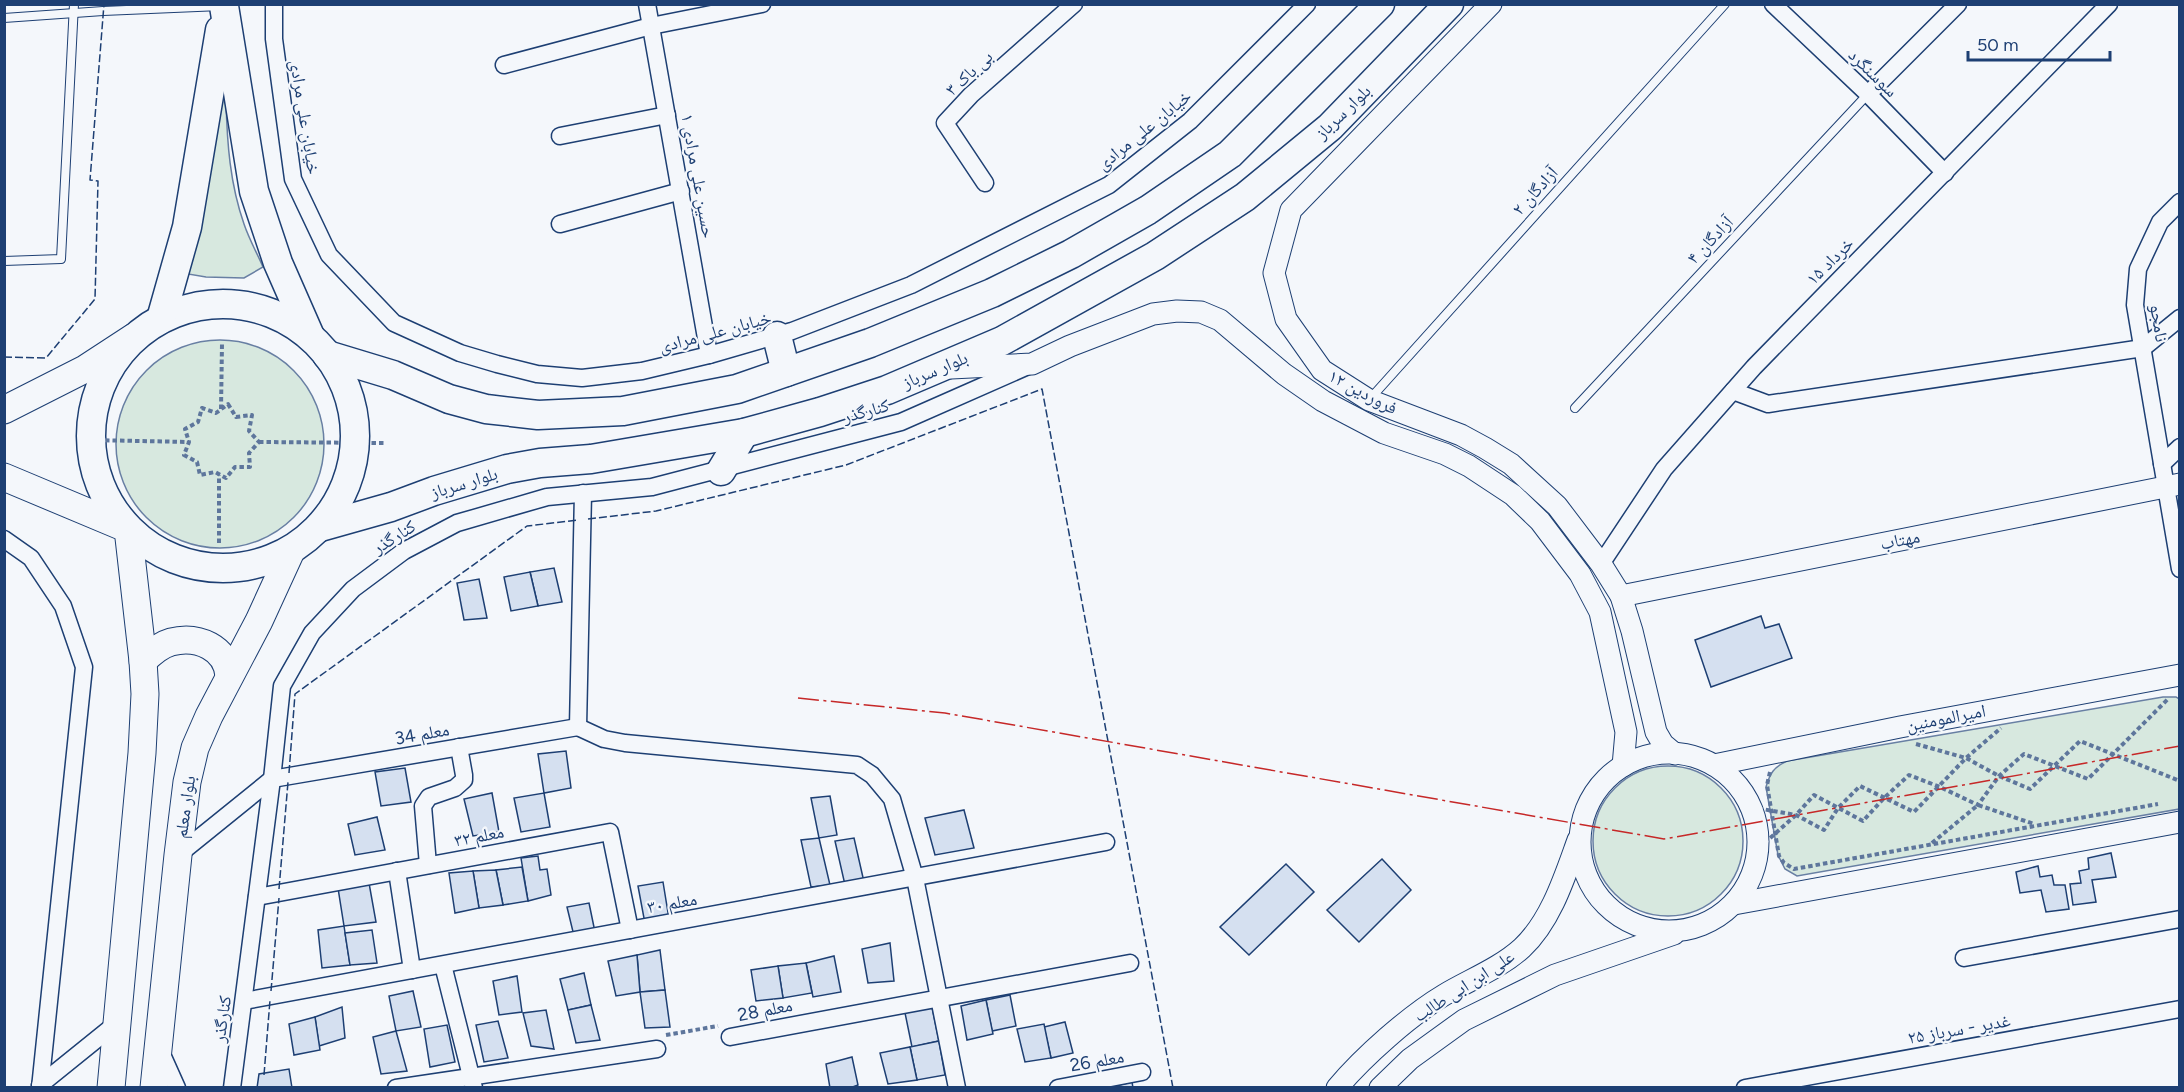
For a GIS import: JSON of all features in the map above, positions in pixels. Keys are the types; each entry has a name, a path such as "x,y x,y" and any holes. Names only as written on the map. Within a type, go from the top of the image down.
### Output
{"highway":[{"path":"224,5 254,191 278,263 319,346 449,399 486,409 538,415 623,411 736,389 870,343 992,293 1071,254 1148,210 1230,154 1380,4"},
{"name":"بلوار سرباز","path":"320,527 391,507 434,491 507,469 540,463 591,459 744,433 876,393 1002,341 1155,256 1245,197 1330,127 1449,4"},
{"path":"161,319 187,227 224,5"},
{"path":"222,303 254,307 284,318 319,346 334,363 349,395 356,430 353,465 340,498 320,527 292,549 260,563 248,565 225,568 189,564 157,551 128,529 107,501 94,468 90,440 96,397 111,364 134,337 161,319 191,307 222,303"},
{"path":"777,336 786,372"},
{"path":"721,471 744,433"}],"main road":[{"path":"4,410 85,369 134,337"},
{"path":"4,477 128,529 145,694 142,753 111,1088"},
{"name":"بلوار معلم","path":"154,1088 178,855 195,748 229,676 259,621 292,549"},
{"path":"143,661 156,649 171,642 188,640 204,644 219,652 228,664 229,676"}],"street":[{"name":"خیابان علی مرادی","path":"274,4 274,39 293,179 329,255 394,323 460,353 537,374 582,378 642,371 777,336 911,285 1109,185 1190,121 1307,4"},
{"name":"حسین علی مرادی ۱","path":"647,4 709,355"},
{"path":"504,65 651,26 762,4"},
{"name":"بی باک ۳","path":"985,183 945,123 971,94 1074,4"},
{"name":"۱۲ فروردین","path":"1491,4 1291,210 1274,273 1286,320 1322,370 1369,400 1461,435 1511,464 1557,506 1601,564 1621,596 1632,631 1656,732 1675,754"},
{"name":"سوسنگرد","path":"1773,4 1868,94 1944,173"},
{"path":"1868,94 1958,4"},
{"name":"۱۵ خرداد","path":"1601,564 1664,469 1754,367 2109,4"},
{"path":"560,136 667,114"},
{"path":"560,224 681,191"},
{"name":"نامجو","path":"2180,202 2160,222 2138,269 2135,305 2163,464 2173,485 2180,569"},
{"name":"۱۲ فروردین","path":"938,368 1032,364 1070,346 1153,314 1177,311 1201,312 1220,320 1284,374 1323,400 1384,433 1446,454 1469,466 1503,488 1540,521 1580,574 1600,612 1623,710 1626,732 1623,766"},
{"path":"1733,391 1768,404 2144,348 2180,318"},
{"name":"کنارگذر","path":"232,1088 282,686 312,633 353,589 404,551 457,524 546,497 652,487 721,471 901,422 1032,364"},
{"path":"2163,464 2180,447"},
{"name":"مهتاب","path":"1621,596 2173,485"},
{"path":"583,493 578,727 604,739 625,743 857,765 872,775 892,799 915,878 957,1088"},
{"path":"4,539 31,558 63,606 84,667 40,1086"},
{"path":"1580,574 1601,564"},
{"name":"امیرالمومنین","path":"1714,765 2009,706 2178,683"},
{"name":"معلم 34","path":"272,779 578,727"},
{"path":"428,866 423,806 429,797 455,788 464,780 459,747"},
{"path":"1675,754 1695,757 1714,765 1736,783 1761,809 1758,827 1759,848 1755,868 1747,887 1734,903 1713,920 1687,930 1659,931 1633,923 1609,908 1592,887 1582,861 1580,834 1587,807 1602,784 1623,766 1648,756 1675,754"},
{"path":"178,855 272,779"},
{"path":"1734,903 2180,822"},
{"name":"معلم ۳۲","path":"257,897 610,832 630,930"},
{"name":"علی ابن ابی طالب","path":"1337,1088 1386,1039 1441,997 1503,962 1522,948 1555,900 1580,834"},
{"name":"معلم ۳۰","path":"244,1001 1106,842"},
{"path":"397,871 412,970"},
{"path":"1964,958 2180,919"},
{"name":"علی ابن ابی طالب","path":"1380,1088 1410,1059 1464,1020 1556,975 1687,930"},
{"name":"معلم 28","path":"730,1036 1130,963"},
{"path":"443,965 473,1082"},
{"name":"غدیر - سرباز ۲۵","path":"1745,1088 2180,1009"},
{"path":"40,1086 118,1022"},
{"path":"158,1045 177,1088"},
{"path":"396,1088 473,1082 657,1049"},
{"name":"معلم 26","path":"1058,1088 1142,1072"}],"lane":[{"name":"آزادگان ۲","path":"1369,400 1725,4"},
{"path":"4,18 74,9 224,5"},
{"path":"4,261 61,259 74,9"},
{"name":"آزادگان ۴","path":"1575,408 1868,94"}],"path":[{"path":"221,409 222,344"},
{"path":"259,442 249,453 250,467 235,467 226,478 214,472 200,475 197,462 184,455 189,442 184,429 198,422 202,408 216,413 228,404 236,417 252,415 249,431 259,442 384,443"},
{"path":"90,440 189,442"},
{"path":"219,475 219,543"},
{"path":"1931,843 1978,805 1999,776 2024,754 2088,779 2178,683"},
{"path":"1761,809 1796,815 1824,830 1838,808 1860,786 1914,812 1966,758 2012,719 2009,706"},
{"path":"1900,727 1902,740 1966,758 1999,776 2030,789 2080,741 2180,781"},
{"path":"1772,770 1761,809 1775,833 1779,856 1784,863 1794,869 2169,802"},
{"path":"1759,848 1796,815 1814,795 1863,821 1908,775 1978,805 2035,825"},
{"path":"2035,825 2040,848"},
{"path":"1931,843 1935,867"},
{"name":"معلم 28","path":"657,1049 653,1036 728,1025 730,1036"}],"shaded area":[{"path":"219,96 226,100 227,132 235,194 248,235 263,267 244,278 206,277 182,273"},
{"path":"220,340 240,342 260,348 286,364 300,378 316,404 322,424 324,444 322,464 316,484 300,510 286,524 260,540 240,546 220,548 200,546 180,540 154,524 140,510 124,484 118,464 116,444 118,424 124,404 140,378 154,364 180,348 200,342"},
{"path":"2163,697 2179,699 2179,809 1797,876 1785,869 1778,855 1766,787 1773,771 1787,761"},
{"path":"1668,766 1683,767 1697,772 1721,788 1737,812 1742,826 1742,856 1737,870 1721,894 1697,910 1683,915 1668,916 1653,915 1639,910 1615,894 1599,870 1594,856 1593,841 1594,826 1599,812 1615,788 1639,772 1653,767"}],"building":[{"path":"554,568 562,602 538,606 530,572"},
{"path":"530,572 538,606 511,611 504,577"},
{"path":"479,579 487,618 464,620 457,583"},
{"path":"1761,616 1765,628 1779,624 1792,658 1711,687 1695,640"},
{"path":"566,751 571,788 544,793 538,754"},
{"path":"405,768 411,802 381,806 375,772"},
{"path":"492,793 499,832 473,836 464,799"},
{"path":"544,793 550,827 521,832 514,798"},
{"path":"830,796 837,835 819,838 811,798"},
{"path":"964,810 974,848 935,855 925,818"},
{"path":"377,817 385,850 355,855 348,824"},
{"path":"819,838 830,885 811,887 801,840"},
{"path":"854,838 864,882 845,885 835,841"},
{"path":"2111,853 2116,877 2092,880 2096,902 2073,905 2070,884 2081,883 2079,871 2089,869 2088,858"},
{"path":"538,856 540,870 547,869 551,895 528,901 521,858"},
{"path":"1382,859 1411,890 1359,942 1327,910"},
{"path":"1286,864 1314,892 1249,955 1220,927"},
{"path":"2038,866 2040,877 2052,875 2054,885 2065,885 2069,909 2046,912 2041,890 2020,893 2016,872"},
{"path":"522,867 528,901 503,905 496,870"},
{"path":"496,870 503,905 479,908 473,871"},
{"path":"473,871 479,908 455,913 449,873"},
{"path":"663,882 670,925 646,929 638,886"},
{"path":"369,883 376,922 344,926 338,888"},
{"path":"589,903 595,932 574,936 567,907"},
{"path":"344,926 350,965 322,968 318,930"},
{"path":"372,930 377,963 350,965 345,933"},
{"path":"890,943 894,981 868,983 862,949"},
{"path":"660,950 665,990 640,992 637,955"},
{"path":"637,955 640,992 616,996 608,961"},
{"path":"834,956 841,992 813,997 806,963"},
{"path":"806,963 812,993 783,998 778,966"},
{"path":"778,966 783,998 756,1001 751,970"},
{"path":"584,973 591,1005 568,1010 560,979"},
{"path":"517,976 522,1012 499,1015 493,981"},
{"path":"665,990 670,1027 645,1028 640,992"},
{"path":"413,991 421,1027 396,1031 389,996"},
{"path":"1010,995 1016,1026 992,1031 986,1000"},
{"path":"986,1000 993,1034 967,1040 961,1006"},
{"path":"931,1002 939,1041 912,1047 904,1008"},
{"path":"591,1005 600,1040 576,1043 568,1010"},
{"path":"342,1007 345,1038 319,1046 315,1017"},
{"path":"546,1010 554,1049 531,1046 523,1013"},
{"path":"315,1017 320,1050 294,1055 289,1024"},
{"path":"498,1021 508,1058 484,1062 476,1025"},
{"path":"1065,1022 1073,1053 1051,1058 1044,1027"},
{"path":"1044,1024 1051,1058 1025,1062 1017,1029"},
{"path":"447,1025 455,1062 430,1067 424,1029"},
{"path":"396,1031 407,1071 381,1074 373,1037"},
{"path":"939,1041 945,1075 917,1080 910,1047"},
{"path":"910,1047 917,1080 888,1084 880,1053"},
{"path":"852,1057 858,1085 850,1088 830,1088 826,1064"},
{"path":"289,1069 292,1088 257,1088 259,1074"},
{"path":"1132,1082 1133,1088 1107,1088"}],"fence":[{"path":"4,357 46,358 95,299 98,181 90,180 104,4"},
{"path":"588,519 656,511 846,465 1042,389 1173,1088"},
{"path":"289,773 295,694 527,526 579,520"},
{"path":"279,889 288,782"},
{"path":"271,991 279,898"},
{"path":"264,1075 270,1000"}],"power":[{"path":"798,698 945,713 1664,839 2180,746"}]}
